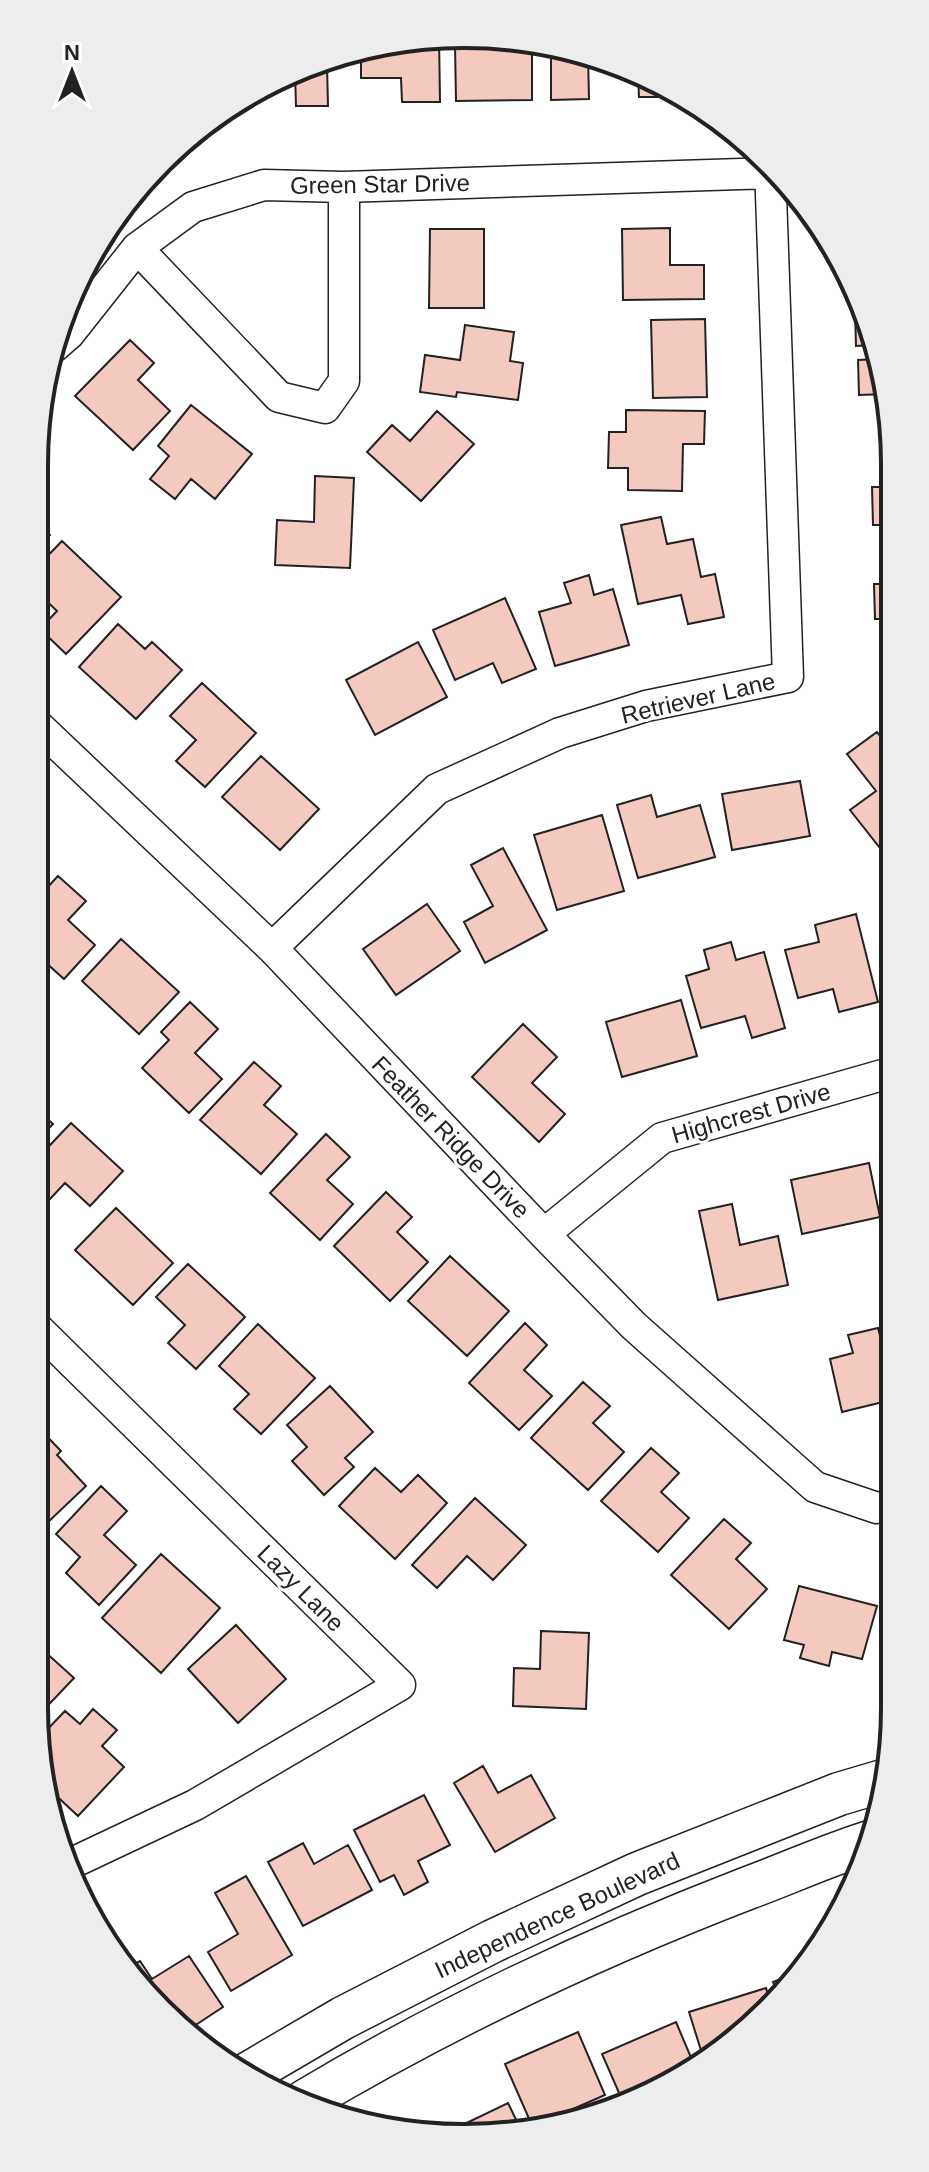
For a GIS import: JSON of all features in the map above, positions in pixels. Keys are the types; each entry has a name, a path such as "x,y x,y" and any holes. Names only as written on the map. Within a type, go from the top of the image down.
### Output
{"main road":[{"name":"Independence Boulevard","path":"257,2068 343,2018 493,1941 637,1874 839,1794 874,1784"},
{"name":"Independence Boulevard","path":"314,2096 517,1987 662,1921 857,1847"},
{"path":"493,1941 517,1987"}],"street":[{"name":"Green Star Drive","path":"69,334 137,248 193,207 264,185 344,187 759,170"},
{"name":"Retriever Lane","path":"272,948 437,789 560,733 646,706 788,677 770,182"},
{"path":"137,248 279,397 325,408 344,381 344,187"},
{"name":"Feather Ridge Drive","path":"48,735 272,948 634,1326 815,1487 881,1507"},
{"name":"Highcrest Drive","path":"544,1234 662,1138 881,1075"},
{"name":"Lazy Lane","path":"48,1339 400,1685 195,1805 78,1861"}],"building":[{"path":"455,48 532,54 532,100 456,101"},
{"path":"439,49 440,102 402,102 401,78 361,78 361,61"},
{"path":"551,57 588,67 589,99 551,100"},
{"path":"327,71 328,106 296,106 295,84"},
{"path":"638,86 660,97 639,97"},
{"path":"670,228 670,265 704,265 704,299 623,300 622,229"},
{"path":"430,229 484,229 484,308 429,308"},
{"path":"705,319 707,397 653,398 651,320"},
{"path":"855,321 863,346 856,346"},
{"path":"465,325 514,332 510,361 523,363 518,400 457,392 456,397 420,392 425,355 460,360"},
{"path":"130,340 154,363 138,380 170,411 133,450 75,396"},
{"path":"858,360 868,360 875,394 859,395"},
{"path":"191,405 252,454 215,499 191,479 175,499 150,479 169,456 158,446"},
{"path":"626,410 705,411 704,444 683,444 682,491 628,490 628,468 608,468 609,432 626,432"},
{"path":"437,411 474,444 421,501 367,452 392,425 410,441"},
{"path":"315,476 354,478 350,568 275,565 277,520 314,522"},
{"path":"872,487 881,487 881,525 873,525"},
{"path":"661,517 667,544 693,539 701,577 715,574 724,617 688,624 681,595 638,604 621,525"},
{"path":"62,541 121,597 66,654 48,637 48,621 57,611 48,602 48,556"},
{"path":"589,575 594,595 613,589 629,645 555,666 539,612 571,603 564,583"},
{"path":"874,584 881,584 881,619 875,619"},
{"path":"505,598 536,669 502,683 493,663 455,680 433,630"},
{"path":"118,624 145,649 152,642 182,670 136,719 79,667"},
{"path":"418,642 447,697 375,735 346,680"},
{"path":"202,683 256,733 205,787 176,761 196,740 170,716"},
{"path":"877,732 881,737 880,848 850,810 876,791 847,754"},
{"path":"261,756 319,809 280,850 222,797"},
{"path":"800,781 810,836 732,850 722,794"},
{"path":"651,795 657,817 700,805 715,857 638,878 617,805"},
{"path":"602,815 624,891 557,910 534,835"},
{"path":"503,848 547,930 485,963 464,922 493,906 471,865"},
{"path":"58,876 86,901 68,920 95,945 64,979 48,965 48,887"},
{"path":"427,904 460,951 396,995 363,949"},
{"path":"856,914 878,1002 839,1012 833,989 798,998 785,950 819,942 815,925"},
{"path":"121,939 179,992 139,1034 82,981"},
{"path":"731,942 736,960 764,952 785,1028 752,1038 745,1016 701,1028 686,976 709,969 704,950"},
{"path":"681,1000 697,1056 622,1077 606,1022"},
{"path":"190,1002 218,1029 195,1053 222,1079 189,1113 142,1068 169,1040 161,1032"},
{"path":"523,1024 557,1057 532,1083 565,1114 539,1142 472,1077"},
{"path":"254,1062 281,1086 264,1105 297,1134 261,1174 200,1120"},
{"path":"71,1123 123,1171 90,1206 65,1183 48,1201 48,1147"},
{"path":"326,1134 350,1157 327,1180 353,1204 320,1240 270,1193"},
{"path":"869,1163 880,1217 802,1234 791,1180"},
{"path":"386,1192 412,1217 397,1232 428,1262 390,1301 334,1246"},
{"path":"732,1204 740,1245 778,1236 788,1285 718,1300 699,1211"},
{"path":"116,1208 173,1263 133,1305 75,1250"},
{"path":"450,1256 509,1311 467,1356 408,1301"},
{"path":"188,1264 245,1317 196,1369 168,1343 185,1325 156,1297"},
{"path":"525,1323 547,1345 524,1370 552,1396 519,1430 469,1383"},
{"path":"258,1324 315,1378 261,1434 234,1409 249,1394 219,1366"},
{"path":"878,1328 881,1340 881,1402 842,1412 830,1359 853,1353 848,1335"},
{"path":"583,1382 610,1406 593,1423 624,1452 588,1490 531,1438"},
{"path":"330,1386 373,1432 345,1458 354,1467 324,1495 292,1461 307,1447 287,1425"},
{"path":"48,1437 61,1451 57,1455 86,1486 48,1522"},
{"path":"651,1448 679,1473 661,1492 689,1518 658,1552 601,1501"},
{"path":"375,1468 401,1492 418,1475 447,1503 395,1559 339,1506"},
{"path":"101,1486 127,1511 104,1535 136,1565 99,1605 66,1573 80,1557 56,1534"},
{"path":"475,1498 526,1545 493,1580 467,1556 437,1588 412,1565"},
{"path":"724,1519 751,1543 736,1559 767,1589 729,1629 671,1575"},
{"path":"161,1554 220,1608 161,1673 102,1618"},
{"path":"799,1586 877,1606 862,1659 832,1652 829,1666 800,1658 804,1645 784,1640"},
{"path":"236,1625 286,1679 238,1723 188,1669"},
{"path":"541,1631 589,1633 586,1709 513,1706 514,1668 540,1669"},
{"path":"48,1655 74,1678 48,1705"},
{"path":"93,1709 117,1730 102,1746 124,1767 78,1816 58,1797 49,1728 65,1711 80,1724"},
{"path":"483,1766 498,1793 531,1775 555,1818 495,1852 454,1783"},
{"path":"424,1795 450,1845 418,1861 428,1882 404,1895 394,1875 380,1882 354,1830"},
{"path":"303,1843 314,1864 348,1845 372,1890 303,1926 268,1862"},
{"path":"246,1876 292,1955 231,1991 208,1952 238,1934 215,1893"},
{"path":"189,1956 223,2007 195,2025 136,1963 140,1961 152,1979"},
{"path":"766,1988 767,1993 739,2021 701,2050 689,2012"},
{"path":"676,2022 691,2057 619,2094 602,2054"},
{"path":"578,2032 605,2095 569,2111 529,2119 505,2064"},
{"path":"508,2103 516,2120 492,2123 464,2124"}]}
